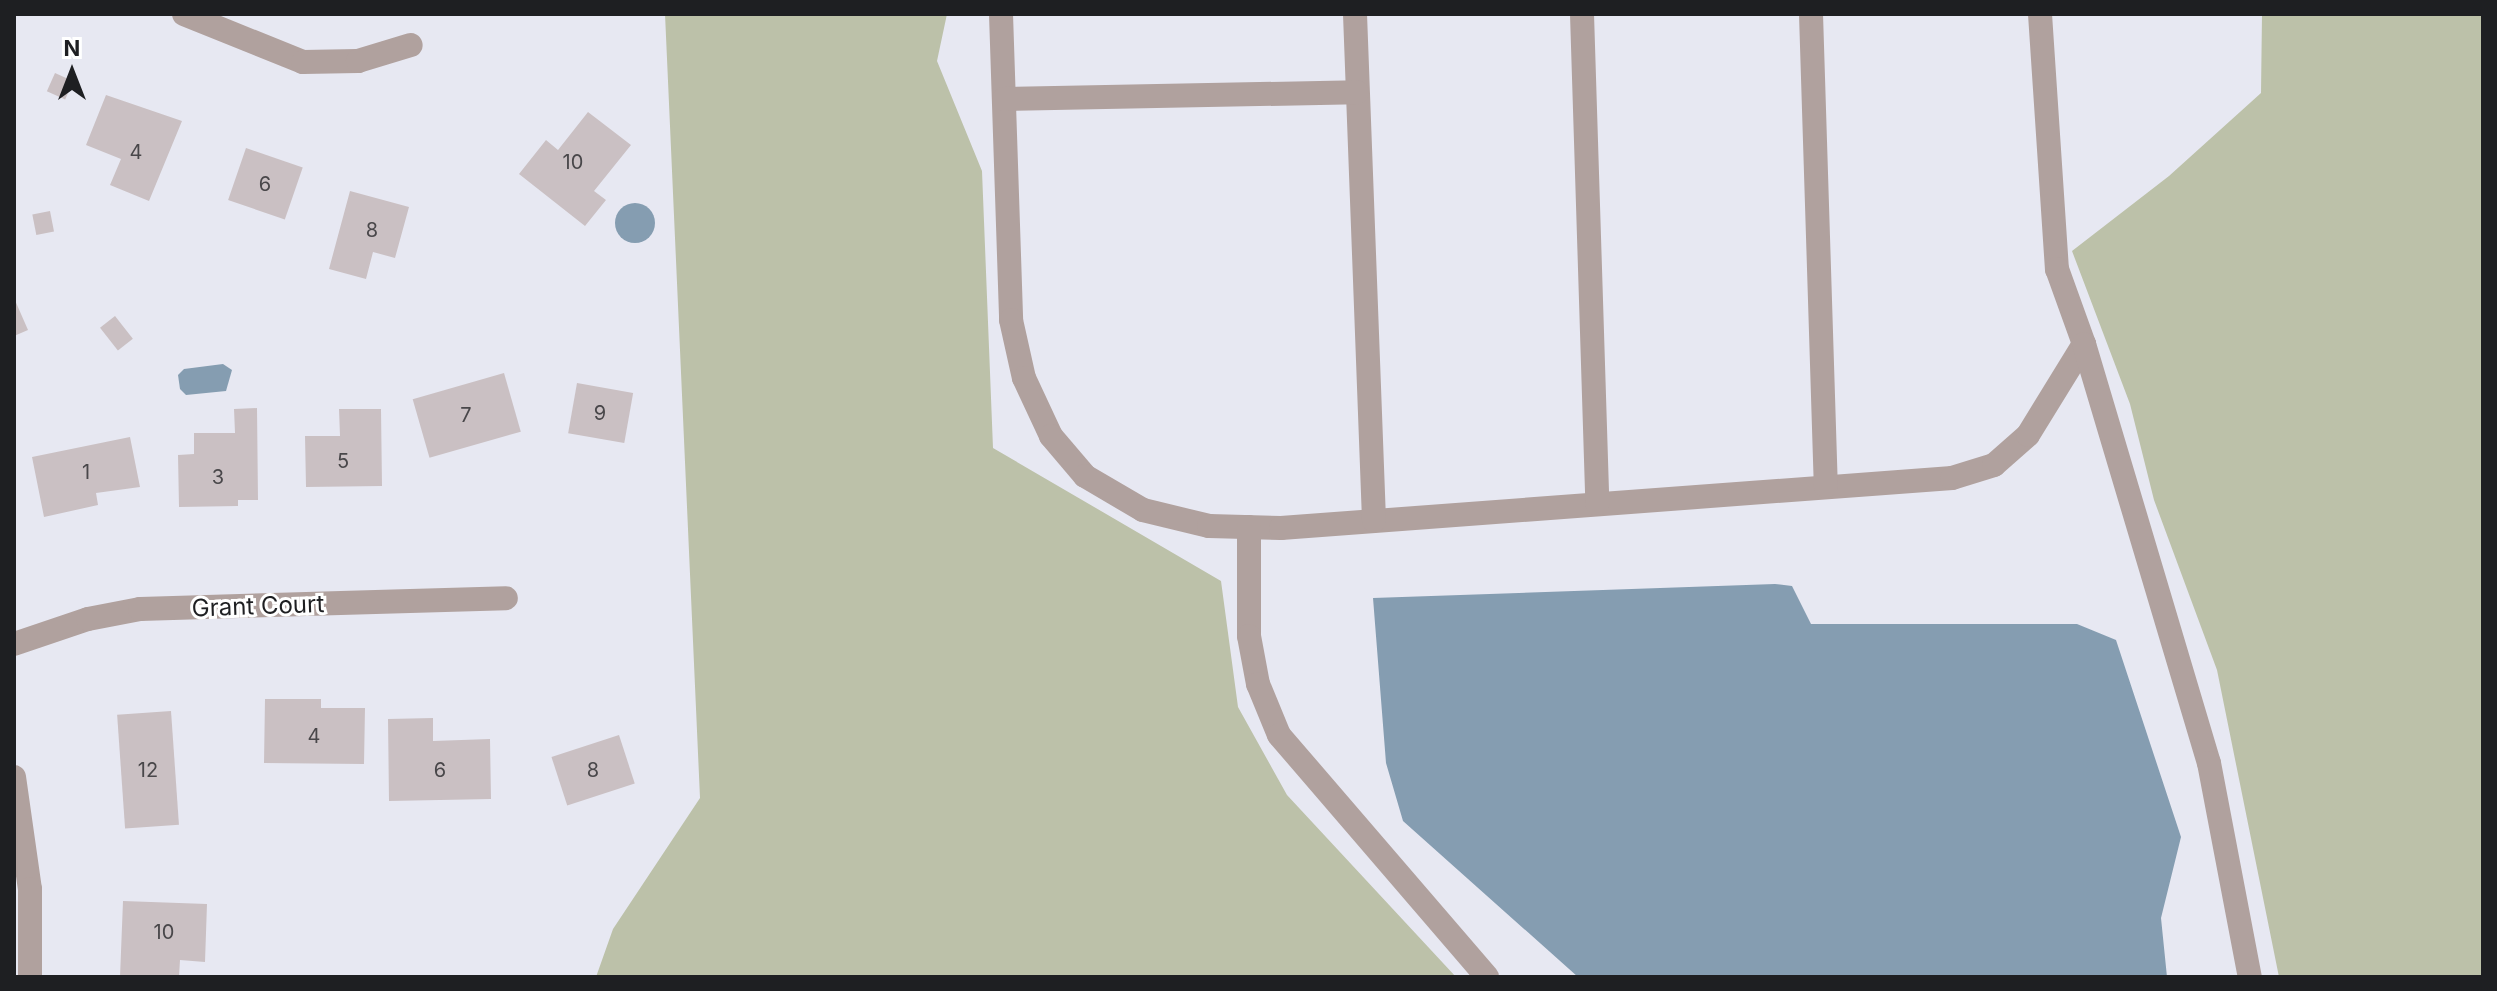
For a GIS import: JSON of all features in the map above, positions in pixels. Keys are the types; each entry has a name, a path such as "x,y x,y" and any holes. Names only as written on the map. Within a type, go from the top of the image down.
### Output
{"street":[{"path":"184,14 303,62 358,61 411,45"},
{"path":"1001,14 1011,320 1024,378 1051,436 1085,476 1143,510 1209,526 1249,527 1374,521 1952,478 1994,465 2028,435 2084,344"},
{"path":"1355,14 1374,521"},
{"path":"1582,14 1597,504"},
{"path":"1811,14 1826,486"},
{"path":"2040,14 2057,269 2084,344 2209,763 2250,977"},
{"path":"1004,99 1357,92"},
{"path":"1249,527 1249,636 1258,684 1279,735 1487,977"},
{"name":"Grant Court","path":"14,644 88,619 140,609 506,598"},
{"path":"14,777 30,889 30,977"}],"green space":[{"path":"665,14 947,14 937,61 982,171 993,448 1221,581 1238,707 1287,795 1456,977 596,977 613,929 700,798"},
{"path":"2262,14 2483,14 2483,977 2279,977 2217,670 2154,500 2130,404 2072,251 2169,176 2261,93"}],"water":[{"path":"635,203 649,209 655,223 649,237 635,243 621,237 615,223 621,209"},
{"path":"223,364 232,370 226,391 186,395 180,389 178,375 184,369"},
{"path":"1775,584 1792,586 1811,624 2077,624 2116,640 2181,837 2161,918 2167,977 1578,977 1403,821 1386,763 1373,598"}],"building":[{"path":"55,73 73,81 65,99 47,91"},
{"path":"106,95 182,121 149,201 110,185 121,159 86,145"},
{"path":"588,112 631,145 594,191 606,200 585,226 519,174 546,140 558,150"},
{"path":"246,148 303,168 285,220 228,200"},
{"path":"350,191 409,207 395,258 373,252 366,279 329,269"},
{"path":"50,211 54,232 36,235 32,214"},
{"path":"14,298 28,330 14,336"},
{"path":"115,316 133,339 118,351 100,328"},
{"path":"504,373 521,432 429,458 413,399"},
{"path":"577,383 633,393 624,443 568,433"},
{"path":"257,408 258,500 238,500 238,506 179,507 178,455 194,454 194,433 235,433 234,409"},
{"path":"339,409 381,409 382,486 306,487 305,436 340,436"},
{"path":"130,437 140,487 96,493 98,505 44,517 32,457"},
{"path":"265,699 321,699 321,708 365,708 364,764 264,763"},
{"path":"171,711 179,825 125,828 117,715"},
{"path":"433,718 433,741 490,739 491,799 389,801 388,719"},
{"path":"619,735 635,784 567,805 551,757"},
{"path":"123,901 207,904 205,962 180,960 179,977 120,977"}]}
